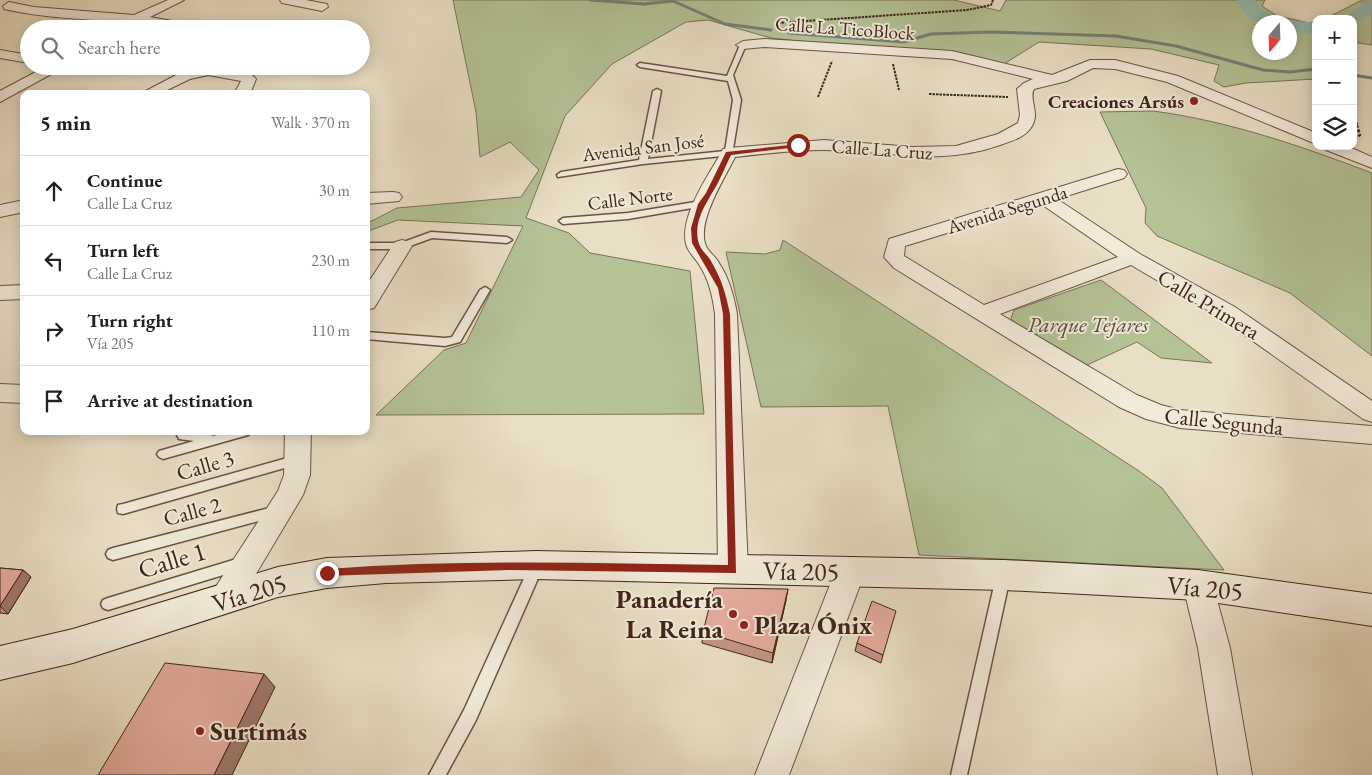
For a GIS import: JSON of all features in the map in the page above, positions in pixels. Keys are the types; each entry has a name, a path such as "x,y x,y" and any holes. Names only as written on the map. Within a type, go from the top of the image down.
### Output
{"main road":[{"name":"Vía 205","path":"2,666 73,646 278,582 327,573 386,569 536,566 1004,575 1198,585 1372,610"}],"street":[{"path":"5,6 24,0"},
{"path":"136,19 178,0"},
{"path":"286,0 322,7"},
{"path":"5,6 34,11 142,20"},
{"name":"Calle La TicoBlock","path":"743,45 753,42 952,55 1053,80"},
{"path":"0,54 20,57"},
{"path":"1024,98 1025,89 1029,86 1053,80 1092,64 1142,70 1170,79 1312,137"},
{"path":"0,97 42,75"},
{"path":"155,90 186,75"},
{"path":"233,75 250,79 244,90"},
{"name":"Calle La Cruz","path":"728,153 798,145 841,146 918,154 945,154 968,150 1013,134 1026,124 1028,114 1024,98"},
{"path":"1341,150 1372,163"},
{"path":"728,153 709,194 701,204 695,228 696,243 722,288 726,314 733,570"},
{"name":"Avenida Segunda","path":"896,243 1118,174"},
{"path":"370,199 392,198"},
{"name":"Calle Primera","path":"1044,198 1133,258 1227,312 1372,413"},
{"path":"0,210 20,207"},
{"name":"Calle Segunda","path":"896,243 894,257 901,264 1128,401 1154,413 1180,419 1372,435"},
{"path":"370,296 402,246"},
{"path":"984,313 1133,258"},
{"path":"0,293 20,292"},
{"path":"0,393 20,394"},
{"path":"224,600 290,495 297,475 298,435"},
{"path":"772,775 850,572"},
{"path":"1198,585 1214,648 1235,775"}],"lane":[{"name":"Calle La TicoBlock","path":"731,79 730,75 743,45"},
{"path":"640,65 731,79 737,100 728,153"},
{"path":"643,162 657,91"},
{"name":"Avenida San José","path":"561,175 643,162 728,153"},
{"name":"Calle Norte","path":"563,222 628,216 701,204"},
{"path":"370,246 402,246 431,235 506,240"},
{"path":"370,334 445,342 456,340 485,290"},
{"path":"183,435 192,438 229,436"},
{"path":"163,454 233,435"},
{"name":"Calle 3","path":"123,509 298,460"},
{"name":"Calle 2","path":"113,554 281,510"},
{"name":"Calle 1","path":"108,604 249,561"},
{"path":"437,775 470,715 536,566"},
{"path":"959,775 1004,575"}],"path":[{"path":"785,45 781,30 776,23 967,10 991,5 993,0"},
{"path":"818,98 837,48"},
{"path":"890,51 899,90"},
{"path":"929,94 1024,98"},
{"path":"1357,126 1360,135 1357,137"}],"green space":[{"path":"453,0 954,0 1000,11 1006,0 1265,0 1262,6 1276,15 1252,15 1252,60 1297,60 1297,20 1312,22 1312,79 1246,83 1224,87 1214,81 1219,65 1151,49 1039,42 1004,64 771,38 708,20 686,22 612,64 565,116 526,218 569,233 590,253 690,271 704,414 376,415 444,350 466,343 523,226 398,220 370,230 370,222 397,208 521,197 539,170 510,142 480,157 476,112"},
{"path":"1360,1 1372,1 1372,45 1357,43 1357,15 1333,15"},
{"path":"1153,111 1181,115 1237,128 1319,153 1372,173 1372,356 1290,293 1157,236 1145,223 1146,208 1100,112"},
{"path":"783,240 1139,471 1162,488 1224,570 919,555 888,406 761,407 726,252 765,254 780,250"},
{"name":"Parque Tejares","path":"1101,280 1212,363 1161,358 1137,342 1087,365 1014,323 1011,318 1014,310"}],"building":[{"path":"0,568 23,570 0,606"},
{"name":"Plaza Ónix","path":"714,588 788,589 773,653 703,632"},
{"path":"872,601 896,611 883,655 857,643"},
{"name":"Surtimás","path":"165,663 264,674 214,775 98,775"}],"waterway":[{"path":"590,0 644,4 673,1 725,24 771,30"},
{"path":"1246,0 1256,15"},
{"path":"1357,16 1372,5"},
{"path":"1297,26 1312,28"},
{"path":"789,33 904,42 931,34 991,32 1116,36 1176,46 1263,70 1290,72 1312,69"},
{"path":"1357,76 1372,78"}],"place":[{"name":"Creaciones Arsús","path":"1194,101"},
{"name":"Panadería La Reina","path":"733,614"},
{"name":"Plaza Ónix","path":"744,625"},
{"name":"Surtimás","path":"200,731"}],"route":[{"path":"327,573 509,565 733,570 726,314 722,288 696,243 695,228 701,204 709,194 728,153 798,145"}]}
